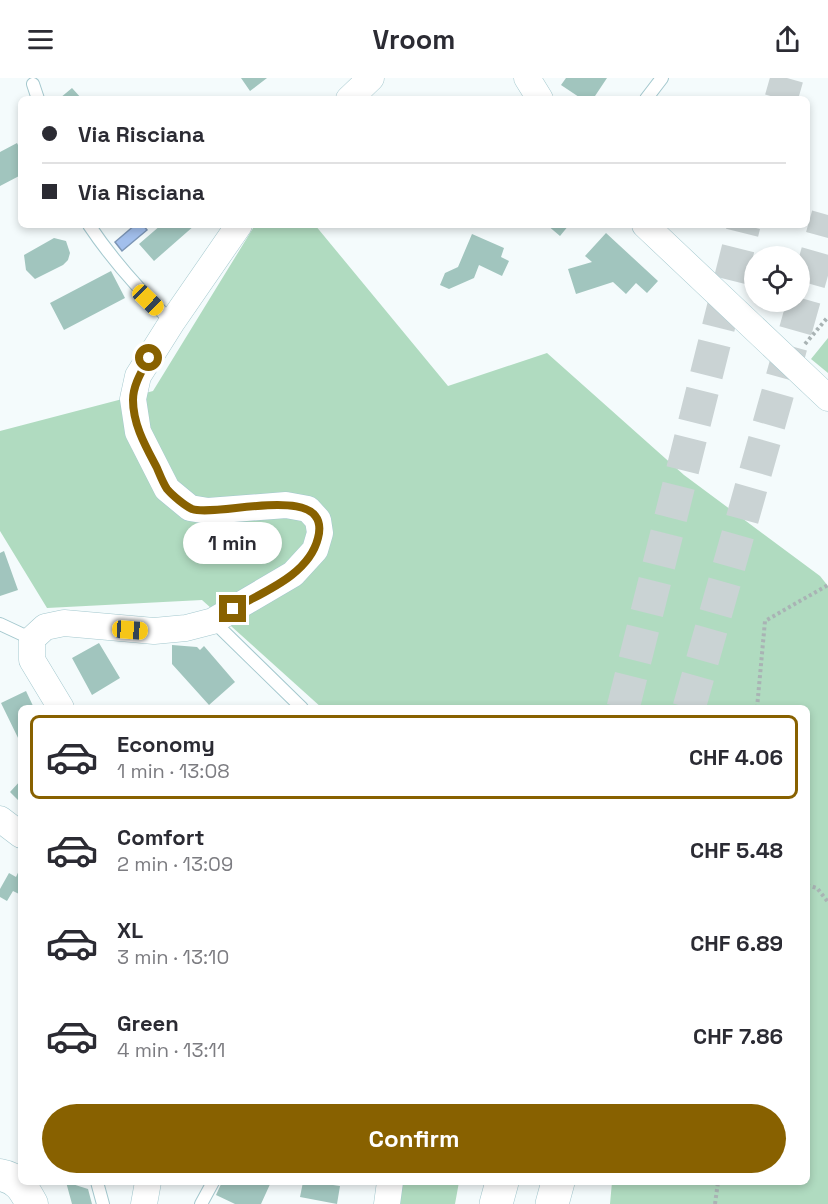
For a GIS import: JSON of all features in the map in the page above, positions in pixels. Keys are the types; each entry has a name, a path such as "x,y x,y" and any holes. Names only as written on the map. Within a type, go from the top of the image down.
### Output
{"highway":[{"path":"496,1204 501,1185"},
{"path":"552,1204 557,1185"}],"street":[{"path":"352,96 371,78"},
{"path":"526,78 538,96"},
{"path":"59,705 32,660 32,639 45,627 64,623 153,632 186,628 213,621 293,574 315,550 320,532 318,520 308,509 286,505 208,511 190,508 167,489 138,432 133,399 138,376 172,322 238,228"},
{"path":"648,228 828,398"},
{"path":"0,819 18,833"},
{"path":"0,1175 18,1183"},
{"path":"21,1185 32,1204"},
{"path":"144,1204 147,1185"},
{"path":"387,1204 390,1185"}],"lane":[{"path":"648,96 662,78"},
{"path":"33,84 37,96"},
{"path":"91,228 109,255 137,288 172,322"},
{"path":"213,621 299,705"},
{"path":"0,624 32,639"},
{"path":"98,1185 103,1204"},
{"path":"201,1204 211,1185"}],"path":[{"path":"791,361 828,317"},
{"path":"757,705 765,621 828,585"},
{"path":"810,886 817,888 828,902"},
{"path":"715,1204 718,1185"}],"green space":[{"path":"253,228 317,228 448,386 547,353 684,475 820,576 828,586 828,1204 610,1204 612,1185 810,1185 810,705 319,705 202,600 47,608 0,531 0,431 153,391"},
{"path":"828,338 828,373 811,359"},
{"path":"400,1185 458,1185 455,1204 397,1204"}],"water":[{"path":"131,228 147,230 122,251 115,242"}],"building":[{"path":"241,78 267,78 250,91"},
{"path":"566,78 607,78 595,96 578,96 561,85"},
{"path":"72,88 79,96 62,96"},
{"path":"17,143 18,145 18,177 0,186 0,152"},
{"path":"158,228 192,228 154,261 139,244"},
{"path":"551,228 567,228 560,236"},
{"path":"606,233 658,281 647,293 636,283 626,294 613,282 576,294 568,269 592,262 585,256"},
{"path":"472,234 504,248 501,257 509,261 502,276 479,265 474,278 449,289 440,285 445,273 458,267"},
{"path":"54,238 66,241 70,253 68,260 63,265 35,279 26,270 24,255"},
{"path":"111,271 125,298 64,330 50,303"},
{"path":"4,551 18,590 0,596 0,553"},
{"path":"99,643 120,678 92,695 72,658"},
{"path":"172,645 197,647 200,650 204,646 235,682 209,705 172,664"},
{"path":"26,691 33,705 18,705 18,738 1,703"},
{"path":"18,783 18,800 10,792"},
{"path":"9,873 16,877 18,873 18,894 13,891 7,901 0,897 0,889"},
{"path":"67,1185 88,1189 92,1204 72,1204"},
{"path":"221,1185 270,1185 261,1204 235,1204 216,1195"},
{"path":"302,1185 340,1186 337,1204 300,1197"}],"tunnel":[{"path":"782,96 787,78"},
{"path":"690,705 828,215"},
{"path":"624,705 743,228"}],"route":[{"path":"149,358 138,376 133,399 138,432 167,489 190,508 208,511 286,505 308,509 318,520 320,532 315,550 293,574 233,609"}]}
